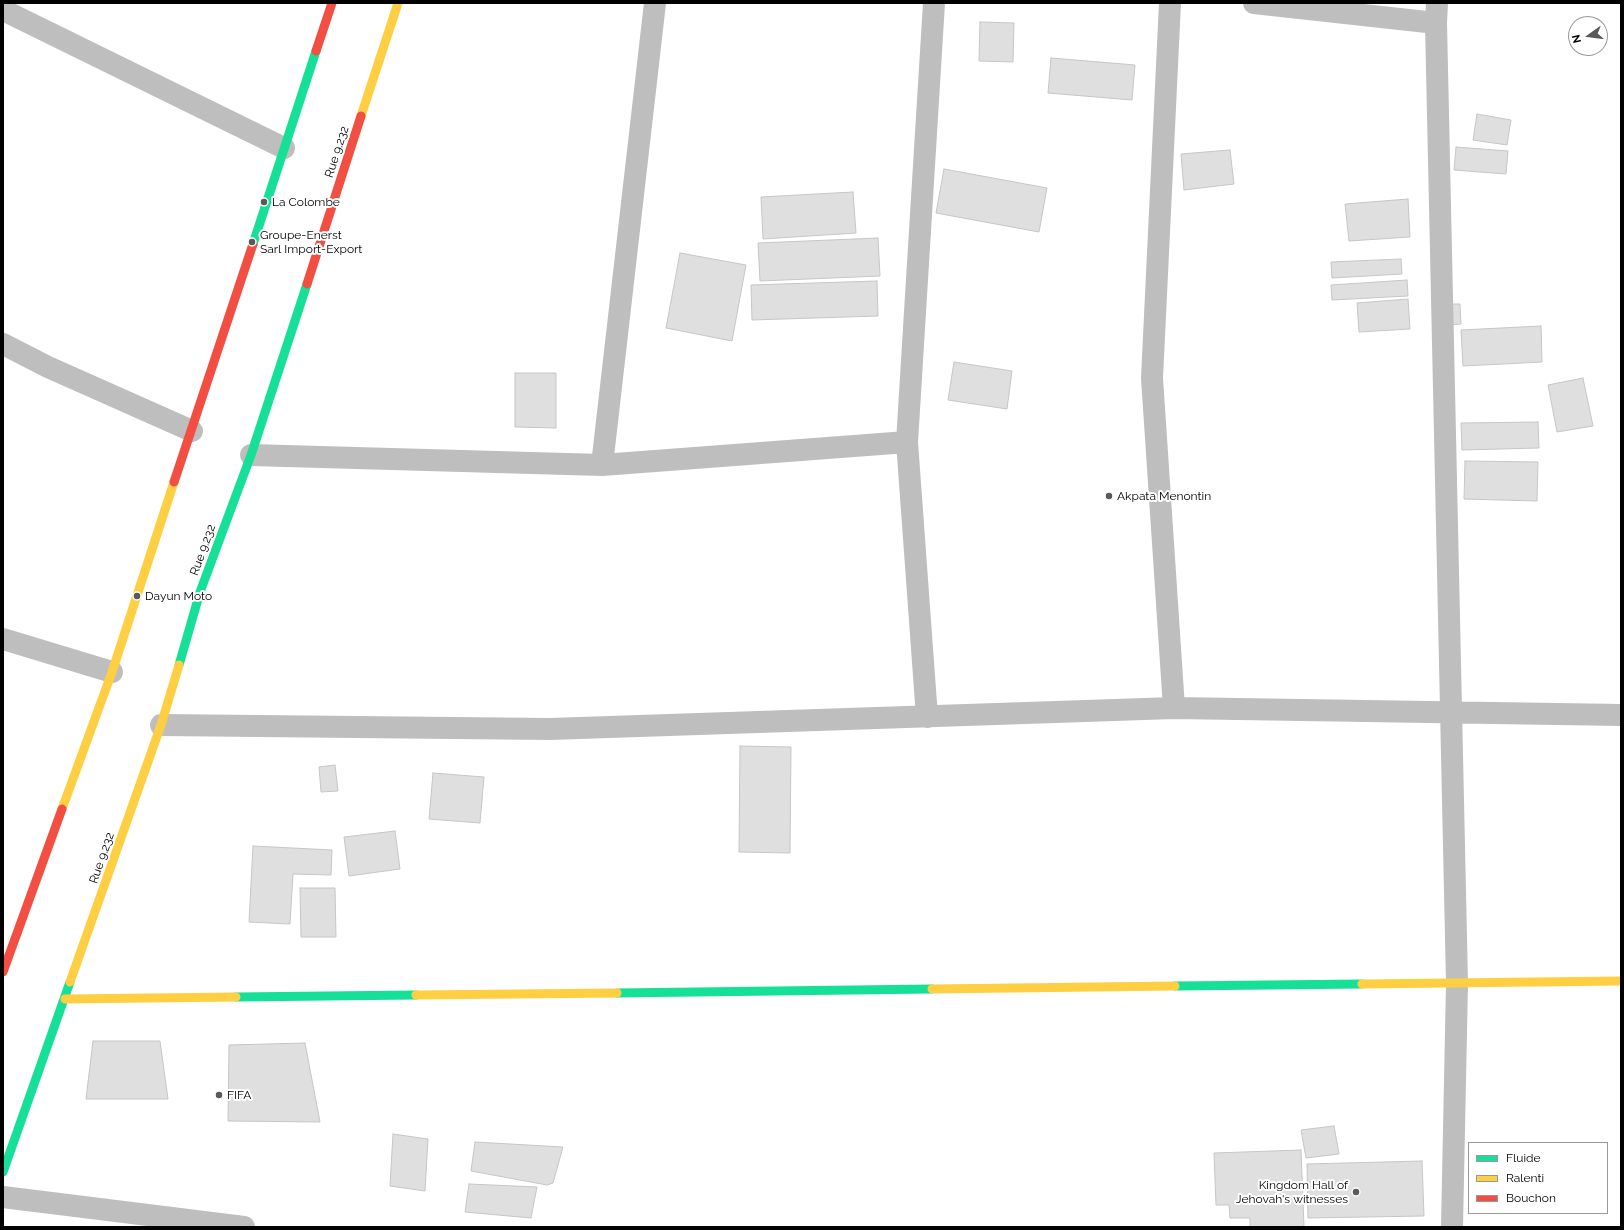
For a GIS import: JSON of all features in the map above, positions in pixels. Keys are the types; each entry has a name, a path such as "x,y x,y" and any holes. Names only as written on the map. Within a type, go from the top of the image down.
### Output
{"street":[{"path":"4,965 112,672 332,3"},
{"name":"Rue 9.232","path":"3,1172 161,725 200,592 251,456 398,3"},
{"path":"602,465 655,3"},
{"path":"927,717 907,442 934,3"},
{"path":"1170,3 1152,378 1174,708"},
{"path":"1254,3 1436,13 1457,983 1452,1227"},
{"path":"3,10 284,148"},
{"path":"3,344 48,367 192,432"},
{"path":"251,456 602,465 907,442"},
{"path":"3,639 112,672"},
{"path":"161,725 550,728 1174,708 1621,715"},
{"path":"64,999 1621,981"},
{"path":"3,1197 244,1227"}],"building":[{"path":"980,22 1014,23 1013,62 979,61"},
{"path":"1051,58 1135,65 1132,100 1048,93"},
{"path":"1477,114 1511,120 1507,145 1473,140"},
{"path":"1456,147 1508,151 1506,174 1454,170"},
{"path":"1230,150 1234,184 1184,190 1181,154"},
{"path":"944,169 1047,188 1039,232 936,213"},
{"path":"853,192 856,233 763,239 761,197"},
{"path":"1408,199 1410,237 1349,241 1345,204"},
{"path":"878,238 880,276 760,281 758,243"},
{"path":"680,253 746,265 732,341 666,328"},
{"path":"1401,259 1402,274 1332,278 1331,262"},
{"path":"1407,280 1408,296 1332,300 1331,285"},
{"path":"877,281 878,316 752,320 751,285"},
{"path":"1408,299 1410,329 1359,332 1357,303"},
{"path":"1448,304 1460,304 1461,324 1450,325"},
{"path":"1541,326 1542,362 1463,366 1461,330"},
{"path":"954,362 1012,371 1007,409 948,400"},
{"path":"515,373 556,373 556,428 515,427"},
{"path":"1583,378 1593,426 1557,432 1548,385"},
{"path":"1538,422 1539,448 1462,450 1461,423"},
{"path":"1465,461 1538,462 1537,501 1464,499"},
{"path":"740,746 791,747 790,853 739,852"},
{"path":"335,765 338,791 321,792 319,767"},
{"path":"433,773 484,777 480,823 429,819"},
{"path":"395,831 400,869 349,876 344,837"},
{"path":"253,846 332,850 331,875 293,874 290,924 249,922"},
{"path":"300,888 335,888 336,937 301,937"},
{"path":"93,1041 160,1041 168,1099 86,1099"},
{"path":"305,1043 320,1122 228,1121 229,1045"},
{"path":"1334,1126 1339,1154 1306,1158 1301,1130"},
{"path":"393,1134 428,1139 425,1191 390,1186"},
{"path":"475,1142 563,1147 553,1183 547,1185 471,1171"},
{"path":"1301,1150 1304,1227 1250,1227 1250,1218 1230,1218 1229,1205 1216,1205 1214,1153"},
{"path":"1422,1161 1424,1216 1308,1218 1307,1164"},
{"path":"469,1184 537,1187 531,1218 465,1212"}],"traffic: fast":[{"path":"253,244 316,51"},
{"path":"179,665 200,592 251,455 307,284"},
{"path":"3,1172 70,982"},
{"path":"1175,986 1362,984"},
{"path":"617,993 932,989"},
{"path":"236,997 416,995"}],"traffic: slow":[{"path":"361,116 398,3"},
{"path":"62,809 112,672 174,482"},
{"path":"70,982 161,725 179,665"},
{"path":"1362,984 1621,981"},
{"path":"932,989 1175,986"},
{"path":"416,995 617,993"},
{"path":"65,999 236,997"}],"traffic: jam":[{"path":"316,51 332,3"},
{"path":"307,284 361,116"},
{"path":"174,482 253,244"},
{"path":"3,972 62,809"}],"place":[{"name":"La Colombe","path":"264,202"},
{"name":"Groupe-Enerst Sarl Import-Export","path":"252,242"},
{"name":"Akpata Menontin","path":"1109,496"},
{"name":"Dayun Moto","path":"137,596"},
{"name":"FIFA","path":"219,1095"},
{"name":"Kingdom Hall of Jehovah's witnesses","path":"1356,1192"}]}
